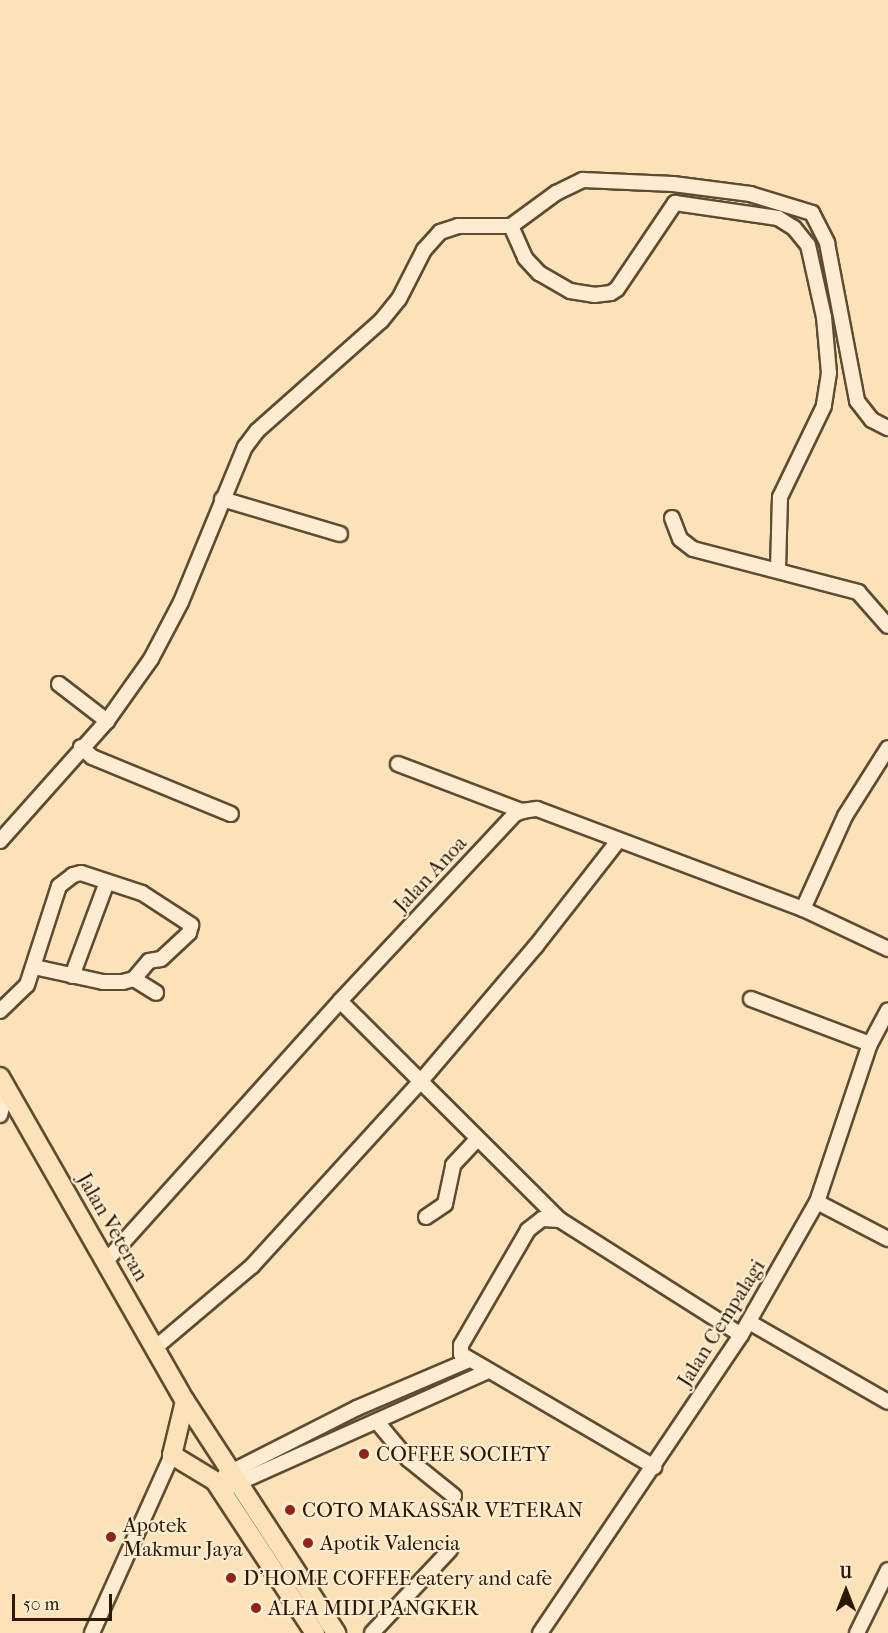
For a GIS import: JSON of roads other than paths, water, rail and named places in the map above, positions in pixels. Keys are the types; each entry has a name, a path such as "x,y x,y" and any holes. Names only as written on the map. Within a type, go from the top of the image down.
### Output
{"main road":[{"name":"Jalan Veteran","path":"3,1083 106,1260 226,1482 315,1633"},
{"path":"172,1455 184,1401"},
{"name":"Jalan Veteran","path":"172,1455 226,1482 336,1633"}],"street":[{"path":"0,841 85,751 151,659 181,602 222,499 257,431 381,321 399,299 432,238 458,226 511,226 556,193 583,180 673,184 750,194 812,213 827,243 857,401 872,420 888,428"},
{"path":"511,226 525,258 539,273 570,291 594,295 611,294 617,289 675,203 778,218 794,228 808,245 824,317 829,373 824,406 780,497 778,569"},
{"path":"222,499 340,534"},
{"path":"672,518 680,539 693,549 778,569 810,582 858,592 888,626"},
{"path":"59,684 106,721"},
{"path":"803,909 845,816 888,748"},
{"path":"85,751 231,814"},
{"path":"398,764 522,811 537,809 803,909 888,949"},
{"name":"Jalan Anoa","path":"106,1260 340,1001 515,814 522,811"},
{"path":"155,1348 252,1266 421,1081 536,946 618,841"},
{"path":"0,1011 27,985 59,886 81,873 142,893 190,925 189,933 161,959 149,961 134,979"},
{"path":"72,976 107,882"},
{"path":"34,967 104,982 134,979 156,993"},
{"path":"751,999 870,1044"},
{"path":"340,1001 477,1140 560,1220 741,1335"},
{"name":"Jalan Cempalagi","path":"540,1633 741,1335 818,1202 870,1044 888,1010"},
{"path":"0,1115 3,1083"},
{"path":"426,1217 445,1204 453,1165 477,1140"},
{"path":"818,1202 888,1239"},
{"path":"560,1220 542,1219 528,1230 460,1345 460,1354 467,1361 654,1467"},
{"path":"749,1322 888,1402"},
{"path":"226,1482 357,1408 467,1361"},
{"path":"226,1482 378,1422 486,1372"},
{"path":"378,1422 408,1459 454,1496"},
{"path":"92,1633 172,1455"},
{"path":"372,1633 450,1550"},
{"path":"856,1633 888,1570"}],"place":[{"name":"COFFEE SOCIETY","path":"364,1454"},
{"name":"COTO MAKASSAR VETERAN","path":"290,1510"},
{"name":"Apotek Makmur Jaya","path":"111,1537"},
{"name":"Apotik Valencia","path":"308,1543"},
{"name":"D'HOME COFFEE eatery and cafe","path":"231,1578"},
{"name":"ALFA MIDI PANGKER","path":"256,1608"}]}
